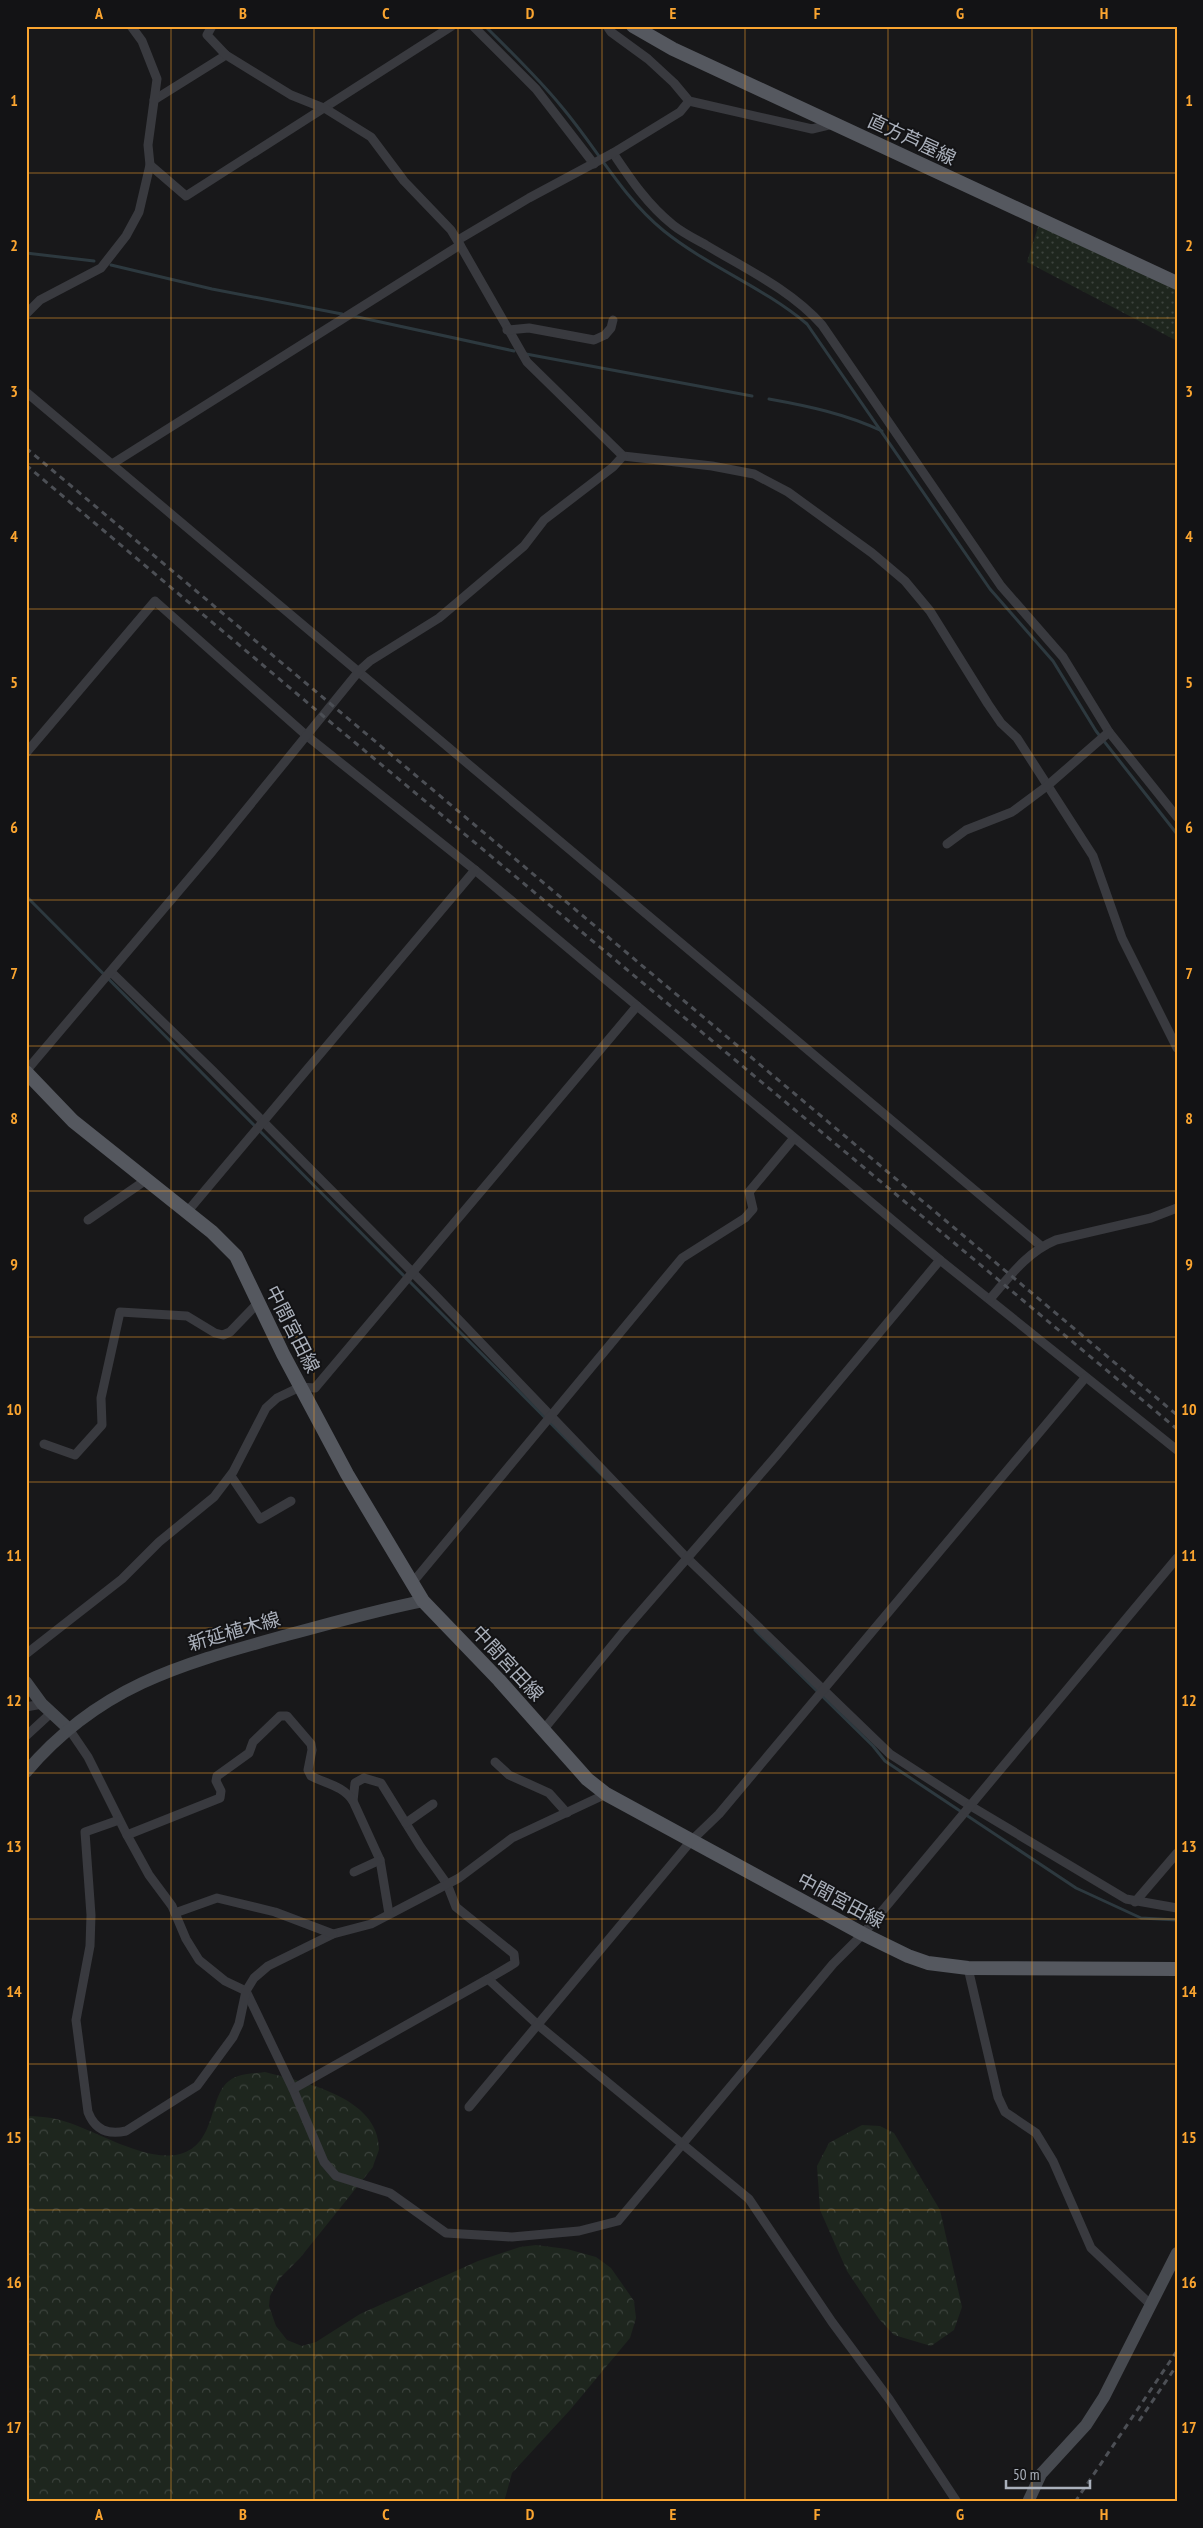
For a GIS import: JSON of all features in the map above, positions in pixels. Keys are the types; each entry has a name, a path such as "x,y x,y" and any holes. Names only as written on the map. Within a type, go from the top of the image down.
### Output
{"main road":[{"name":"直方芦屋線","path":"633,26 673,49 1177,283"},
{"name":"中間宮田線","path":"26,1071 73,1121 212,1232 236,1256 300,1387 346,1474 423,1600 544,1729 587,1779 606,1794 863,1934 908,1956 928,1962 968,1968 1177,1968"},
{"name":"新延植木線","path":"26,1772 68,1729 96,1709 129,1689 172,1669 211,1655 423,1600"},
{"path":"26,1682 47,1708 68,1729"},
{"path":"1028,2502 1040,2474 1086,2424 1104,2397 1150,2304 1175,2260"}],"street":[{"path":"26,314 40,300 101,268 126,236 139,212 150,165 148,144 157,79 154,66 142,41 131,26"},
{"path":"212,26 207,35 226,55 291,95 323,108 371,137 404,181 430,207 459,242 507,330 527,362 622,456 712,466 754,474 788,492 872,553 905,581 930,611 988,704 1018,738 1093,856 1122,938 1177,1048"},
{"path":"150,165 186,196 452,26"},
{"path":"473,26 536,89 595,163"},
{"path":"607,26 611,32 648,59 674,83 689,101 812,129 833,124"},
{"path":"154,100 226,55"},
{"path":"112,464 529,198 611,154 680,112 689,101"},
{"path":"611,154 653,208 675,227 787,294 806,307 822,324 1001,586 1063,657 1109,732 1175,811"},
{"path":"507,330 529,328 594,340 605,335 611,328 613,320"},
{"path":"26,392 1041,1246"},
{"path":"26,1071 111,972 359,671 370,661 439,618 524,546 544,520 613,467 622,456"},
{"path":"26,753 155,601 307,736 475,870 940,1260 1177,1450"},
{"path":"947,844 966,830 1012,812 1047,786 1109,732"},
{"path":"186,1212 475,870"},
{"path":"111,972 213,1071 412,1273 688,1558 890,1754 969,1805 1135,1902 1177,1908"},
{"path":"26,1654 122,1579 159,1542 214,1497 231,1476 264,1410 277,1398 300,1387 315,1388 637,1006"},
{"path":"413,1582 682,1258 745,1218 753,1209 749,1192 794,1138"},
{"path":"88,1220 146,1180"},
{"path":"990,1299 1022,1262 1041,1246 1056,1240 1151,1218 1177,1208"},
{"path":"544,1729 829,1395 940,1260"},
{"path":"44,1444 75,1456 102,1425 101,1398 120,1312 187,1316 215,1333 223,1335 230,1332 258,1303"},
{"path":"469,2107 691,1841 719,1814 1085,1378"},
{"path":"231,1476 260,1519 291,1501"},
{"path":"68,1729 88,1757 127,1835 175,1913 199,1960 225,1981 246,1991 293,2088 324,2162 336,2176 390,2192 446,2233 512,2237 579,2231 618,2221 833,1964 863,1934 1177,1558"},
{"path":"26,1707 47,1708"},
{"path":"26,1736 47,1708"},
{"path":"127,1835 220,1798 222,1790 216,1781 217,1776 249,1753 253,1742 280,1716 287,1716 311,1744 312,1750 308,1770 311,1776 340,1787 348,1792 353,1801 380,1860 389,1914"},
{"path":"495,1762 509,1775 549,1793 567,1813"},
{"path":"293,2088 515,1963 514,1954 456,1907 447,1884 381,1783 364,1778 355,1783 353,1801"},
{"path":"119,1820 85,1832 91,1915 90,1946 76,2020 88,2112 92,2122 99,2129 114,2134 126,2131 197,2086 233,2037 239,2024 246,1991 254,1978 268,1966 332,1934 371,1924 459,1878 506,1842 606,1794"},
{"path":"406,1823 433,1804"},
{"path":"1135,1902 1177,1853"},
{"path":"354,1872 380,1860"},
{"path":"175,1913 217,1898 275,1912 332,1934"},
{"path":"968,1968 998,2097 1005,2112 1036,2133 1053,2161 1091,2248 1150,2304"},
{"path":"488,1979 538,2025 749,2199 832,2322 889,2399 957,2502"}],"green space":[{"path":"1039,224 1177,289 1177,341 1027,262"},
{"path":"265,2072 318,2087 353,2104 367,2116 376,2131 379,2149 373,2167 300,2258 280,2278 270,2296 269,2306 276,2326 287,2340 302,2346 316,2342 360,2314 478,2261 520,2247 536,2245 567,2249 596,2257 611,2268 634,2301 636,2318 630,2338 570,2410 512,2473 504,2502 26,2502 26,2116 43,2117 74,2124 135,2150 151,2154 180,2154 192,2149 200,2141 206,2131 222,2088 229,2081 242,2075"},
{"path":"862,2125 880,2126 894,2133 940,2210 962,2307 954,2330 931,2346 894,2335 879,2319 847,2271 820,2210 817,2166 829,2143"}],"waterway":[{"path":"485,26 552,96 574,122 622,187 649,218 681,244 772,299 807,324 990,589 1053,661 1096,731 1177,834"},
{"path":"26,253 94,261"},
{"path":"111,265 212,289 342,314"},
{"path":"353,316 514,351"},
{"path":"526,354 752,396"},
{"path":"769,399 827,411 882,431"},
{"path":"26,896 610,1483"},
{"path":"755,1630 873,1746 885,1761 1076,1888 1141,1918 1177,1920"}],"railway":[{"path":"26,448 1177,1415"},
{"path":"26,465 322,715 1177,1429"},
{"path":"1075,2502 1177,2351"},
{"path":"1139,2421 1177,2365"}]}
